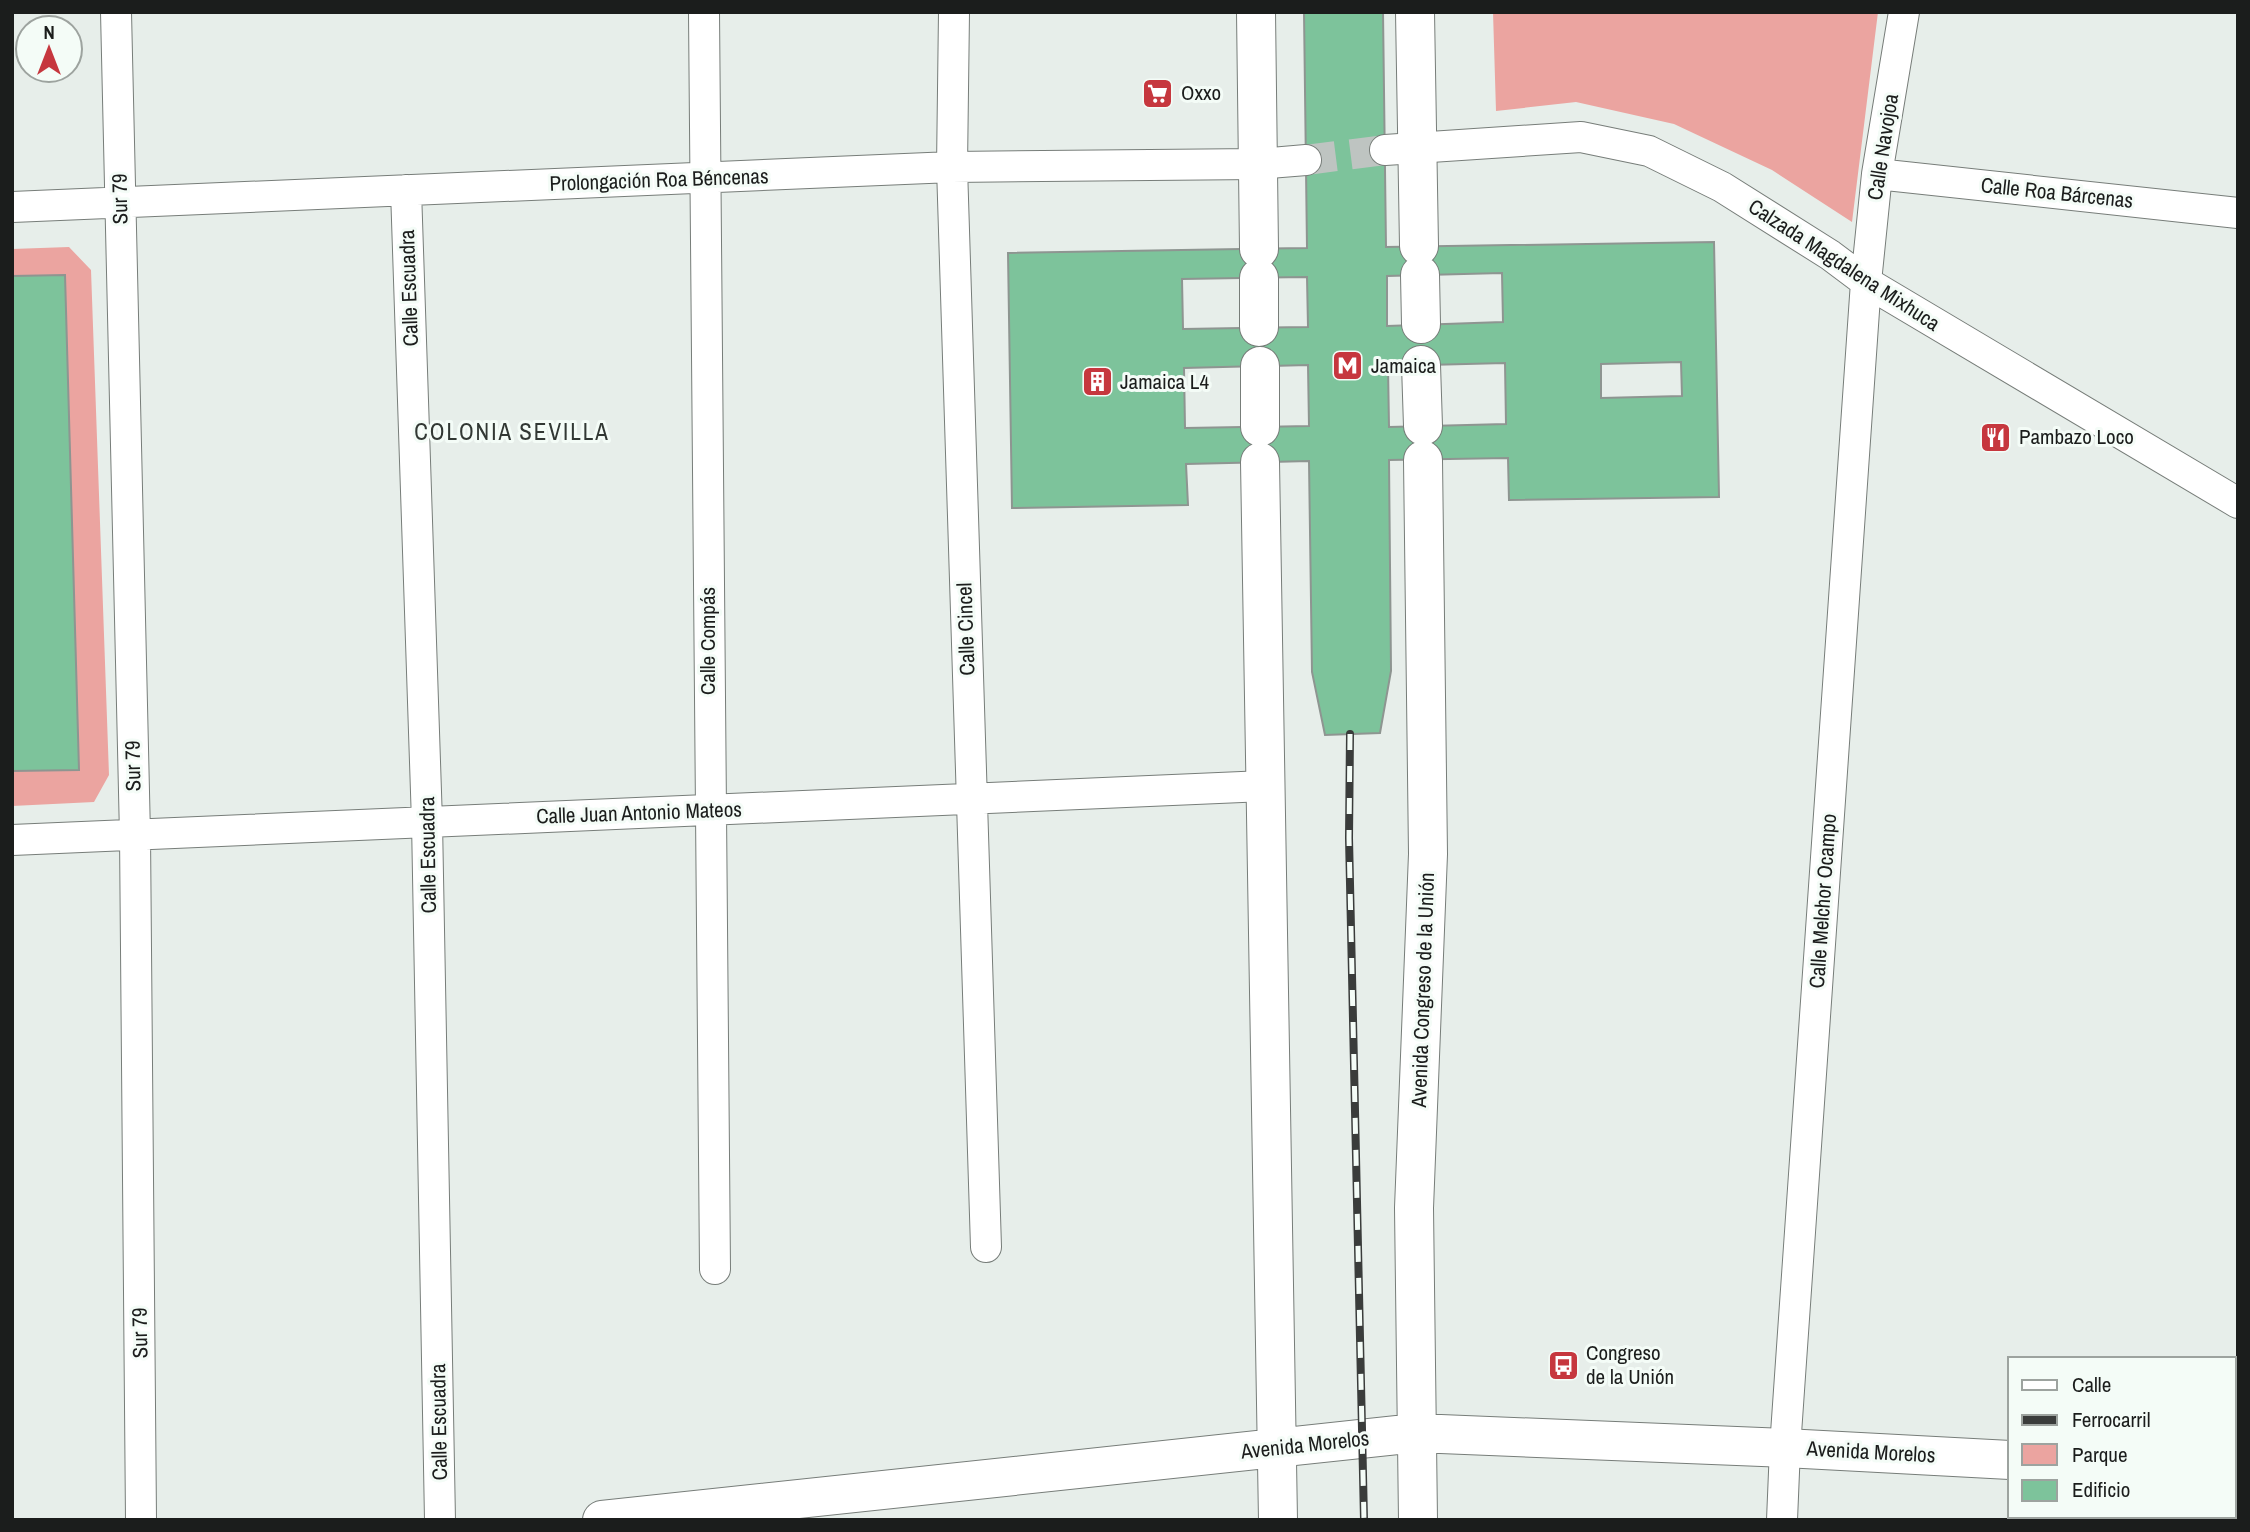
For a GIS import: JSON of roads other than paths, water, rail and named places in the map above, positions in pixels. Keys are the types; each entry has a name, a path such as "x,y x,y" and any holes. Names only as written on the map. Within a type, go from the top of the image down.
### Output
{"main road":[{"path":"1255,12 1259,327"},
{"path":"1415,12 1401,148 1419,261 1421,324"},
{"name":"Avenida Congreso de la Unión","path":"1418,1520 1414,1208 1428,854 1421,365"},
{"path":"1260,366 1278,1520"},
{"name":"Avenida Morelos","path":"602,1520 1416,1433 2008,1460"}],"street":[{"name":"Sur 79","path":"116,12 135,835 141,1520"},
{"name":"Calle Compás","path":"704,12 715,1269"},
{"name":"Calle Cincel","path":"954,12 952,167 986,1247"},
{"name":"Calle Navojoa","path":"1866,282 1877,174 1904,12"},
{"name":"Calzada Magdalena Mixhuca","path":"1401,148 1581,136 1649,151 1722,187 1830,255 1866,282 2238,503"},
{"name":"Prolongación Roa Béncenas","path":"12,207 952,167 1257,164 1307,160"},
{"name":"Calle Roa Bárcenas","path":"1877,174 2238,213"},
{"name":"Calle Escuadra","path":"406,190 427,822 440,1520"},
{"name":"Calle Melchor Ocampo","path":"1782,1520 1866,282"},
{"name":"Calle Juan Antonio Mateos","path":"12,840 1265,786"}],"tunnel":[{"path":"1306,160 1385,150"}],"railway":[{"path":"1350,734 1349,838 1364,1520"}],"place":[{"name":"Oxxo","path":"1158,93"},
{"name":"Jamaica","path":"1348,366"},
{"name":"Jamaica L4","path":"1097,382"},
{"name":"Pambazo Loco","path":"1996,437"},
{"name":"Congreso de la Unión","path":"1563,1365"}],"district":[{"name":"COLONIA SEVILLA","path":"512,432"}]}
